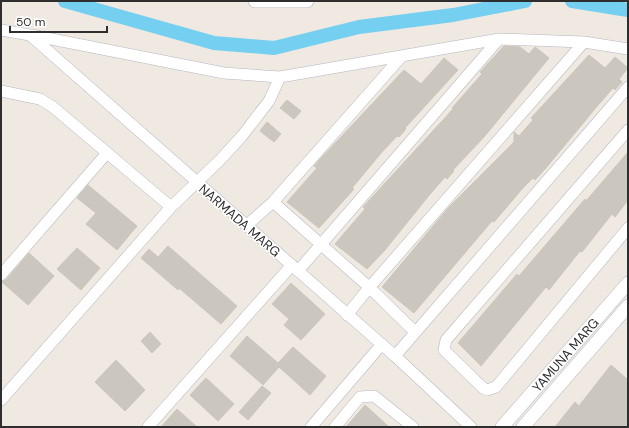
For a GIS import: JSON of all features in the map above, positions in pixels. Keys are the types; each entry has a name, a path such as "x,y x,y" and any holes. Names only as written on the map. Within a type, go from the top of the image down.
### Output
{"street":[{"path":"255,1 307,1"},
{"path":"1,30 224,73 280,78 499,39 584,42 628,49"},
{"name":"NARMADA MARG","path":"30,35 196,182 247,225 347,315 382,344 471,427"},
{"path":"148,427 295,268 321,245 499,39"},
{"path":"347,315 369,287 584,42"},
{"path":"247,225 273,202 402,56"},
{"path":"1,400 171,207 220,160 242,136 269,101 280,78"},
{"path":"395,356 628,87"},
{"path":"1,91 40,99 53,107 171,207"},
{"path":"628,130 446,340 444,350 483,388 487,390 496,387 628,228"},
{"path":"1,275 107,153"},
{"path":"273,202 369,287 415,332"},
{"name":"YAMUNA MARG","path":"507,426 628,283"},
{"name":"YAMUNA MARG","path":"523,427 628,306"},
{"path":"311,427 382,344"},
{"path":"335,427 360,397 374,396 413,427"}],"building":[{"path":"504,46 520,47 529,54 535,47 549,58 484,137 453,170 454,171 447,179 445,177 385,250 367,269 335,244 365,209 363,207 453,109 452,108 482,74 480,72"},
{"path":"589,55 605,68 615,57 628,68 619,79 622,82 615,90 613,88 535,180 533,178 494,222 492,221 414,313 382,287 449,207 514,142 514,132 519,136 533,120 531,118"},
{"path":"444,58 458,70 405,128 406,129 399,137 397,136 382,152 352,188 354,189 319,228 287,202 317,168 314,166 404,70 421,84"},
{"path":"287,100 301,111 294,119 280,108"},
{"path":"267,122 281,134 274,142 260,131"},
{"path":"628,152 628,200 615,217 612,214 549,290 546,287 481,366 458,343 517,274 519,276 585,199 586,201"},
{"path":"88,185 137,226 117,250 86,224 96,213 77,198"},
{"path":"168,246 237,306 221,324 141,258 149,249 158,257"},
{"path":"77,248 100,268 81,290 57,269"},
{"path":"29,253 54,276 28,305 2,282 6,280"},
{"path":"291,283 325,314 301,340 284,325 289,319 272,304"},
{"path":"150,332 161,344 152,353 141,341"},
{"path":"247,336 278,363 293,347 326,376 310,395 279,367 263,385 230,356"},
{"path":"116,360 145,390 125,411 95,382"},
{"path":"611,365 628,380 628,427 555,427 575,402 579,406"},
{"path":"206,378 234,404 218,421 190,395"},
{"path":"262,386 271,393 248,420 239,412"},
{"path":"365,405 389,427 346,427"},
{"path":"177,409 197,427 161,427"}],"waterway":[{"path":"65,1 214,43 274,48 359,27 453,15 525,1"},
{"path":"572,1 628,10"}]}
